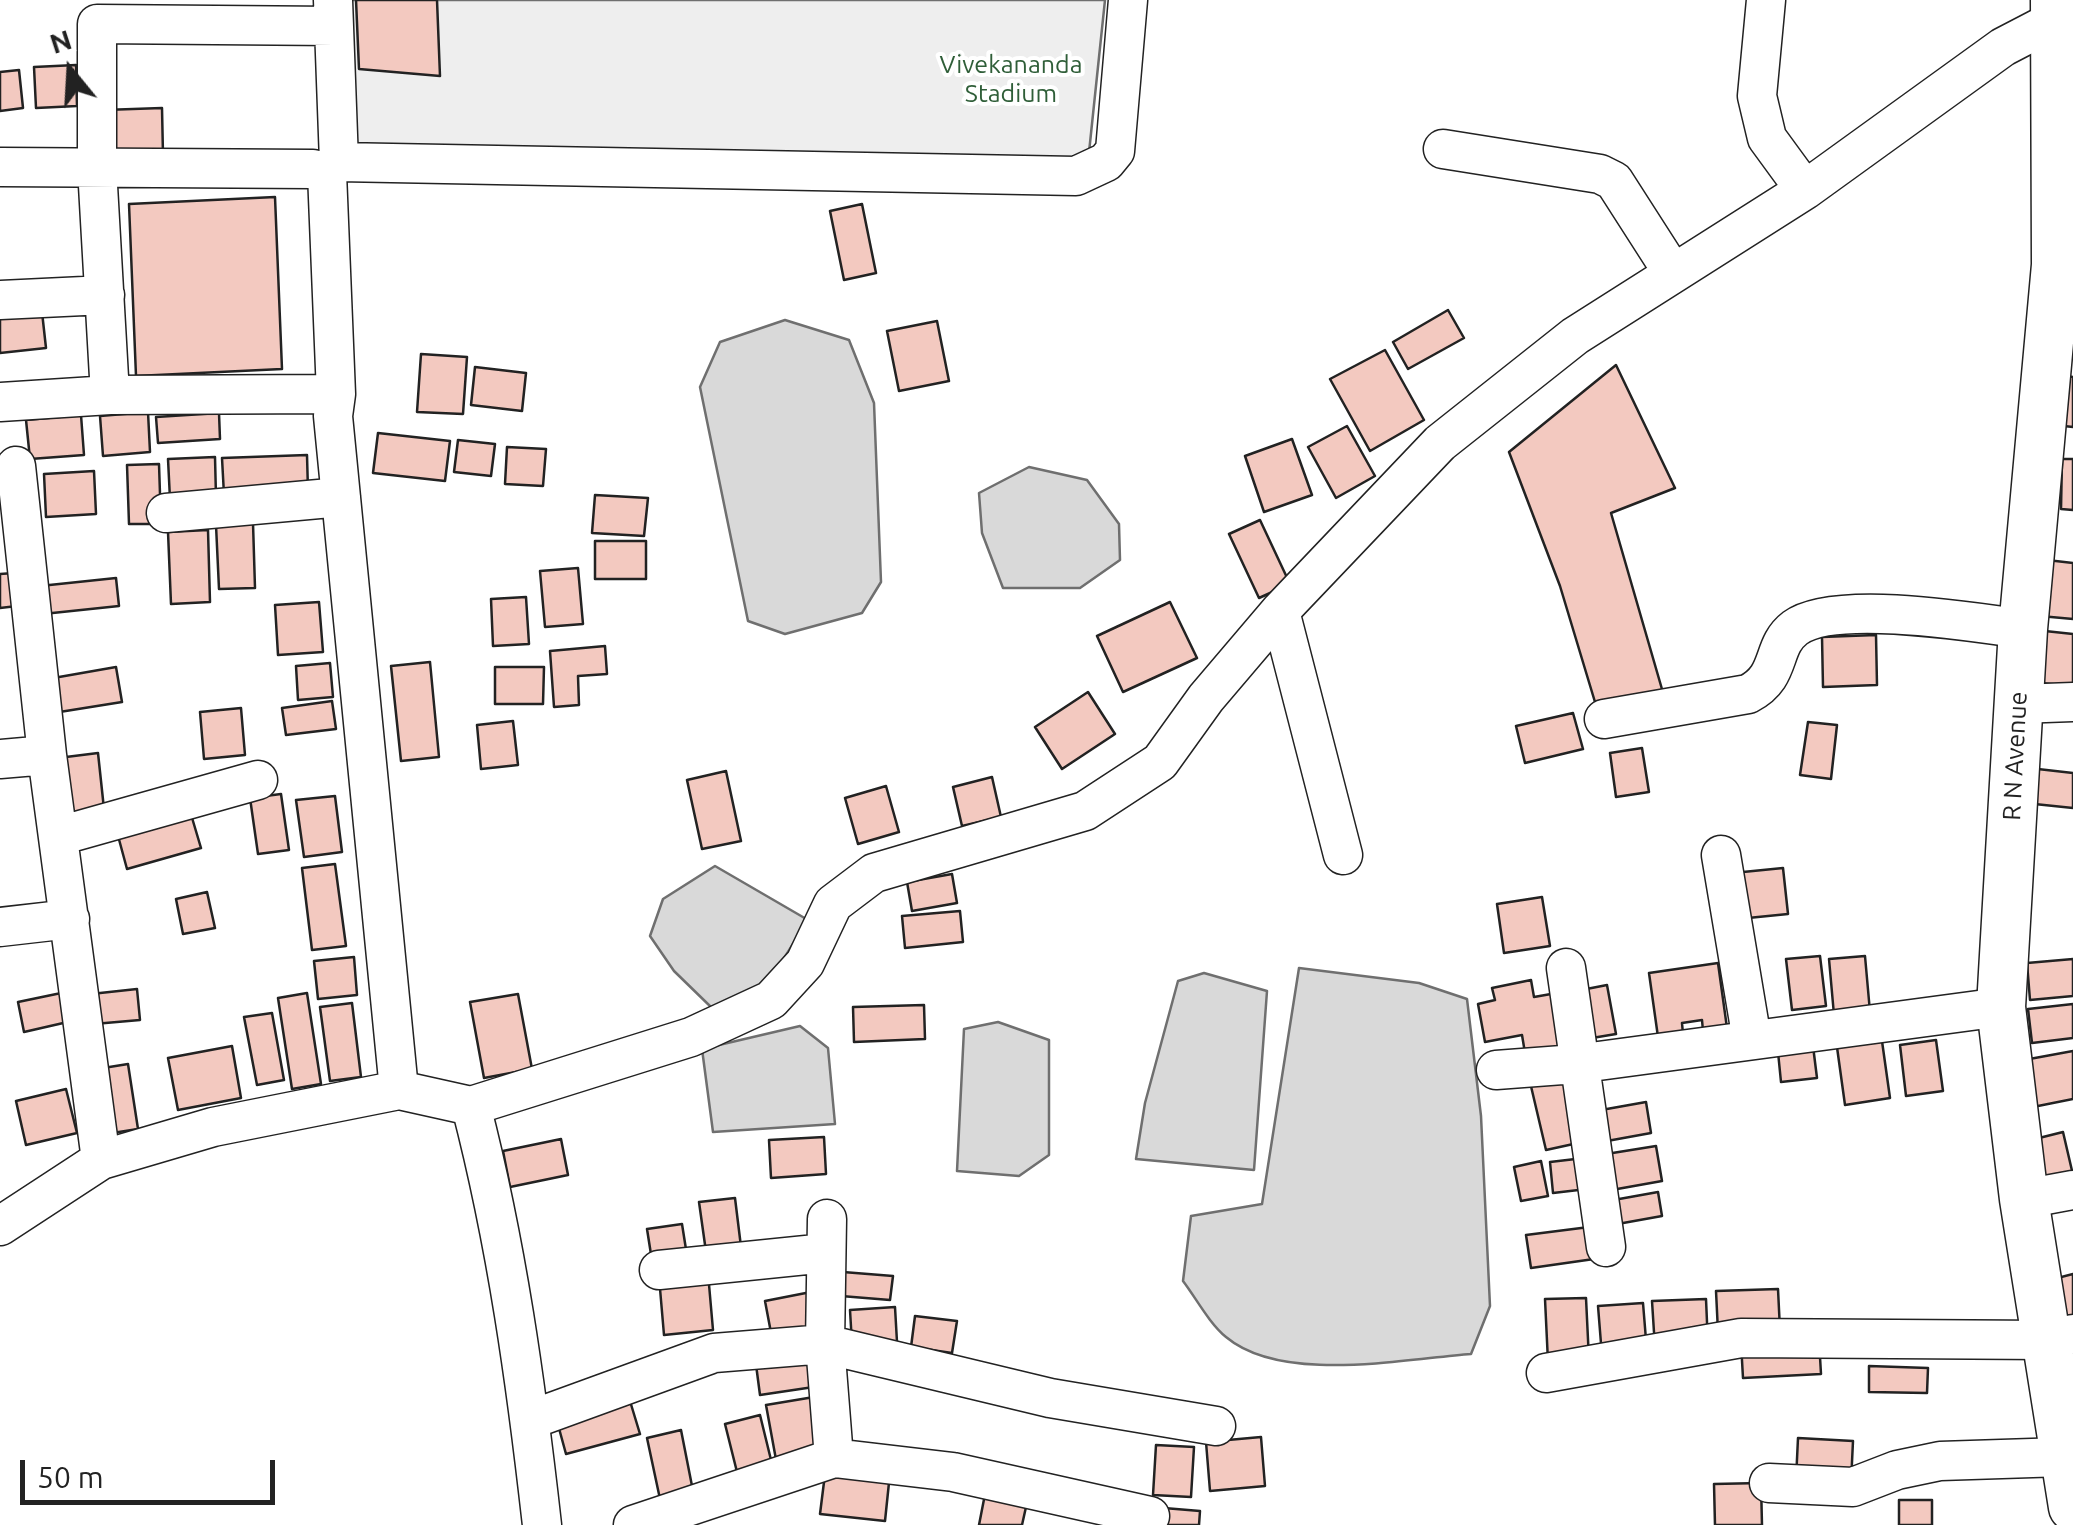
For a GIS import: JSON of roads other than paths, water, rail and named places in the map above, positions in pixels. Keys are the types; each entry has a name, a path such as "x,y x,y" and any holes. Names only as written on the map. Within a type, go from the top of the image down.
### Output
{"main road":[{"name":"R N Avenue","path":"2054,10 2065,226 2023,629 2002,1006 2024,1199 2060,1337 2063,1457 2073,1507"}],"street":[{"path":"0,167 1076,176 1106,162 1115,151 1128,0"},
{"path":"1766,0 1756,96 1767,138 1805,190"},
{"path":"0,1226 101,1160 212,1126 399,1090 471,1106 691,1037 771,1000 805,963 833,904 874,874 1085,811 1160,762 1206,698 1280,612 1440,443 1575,336 1805,190 2054,10"},
{"path":"110,395 98,168 96,24 333,13 333,416 399,1090"},
{"path":"1443,149 1600,174 1614,181 1673,273"},
{"path":"0,300 105,295"},
{"path":"0,402 110,395 336,394"},
{"path":"16,466 47,754 101,1160"},
{"path":"166,513 341,497"},
{"path":"1280,612 1344,855"},
{"path":"1604,719 1748,694 1766,685 1784,640 1795,628 1812,620 1904,613 2023,629"},
{"path":"2018,704 2073,702"},
{"path":"0,759 47,754"},
{"path":"59,836 258,780"},
{"path":"1722,855 1752,1040"},
{"path":"0,927 70,920"},
{"path":"1566,968 1576,1064 1606,1247"},
{"path":"1496,1070 1576,1064 2002,1006"},
{"path":"471,1106 494,1196 530,1420 542,1525"},
{"path":"2024,1199 2073,1190"},
{"path":"658,1270 826,1236 825,1344 834,1458"},
{"path":"1546,1373 1741,1338 2060,1337"},
{"path":"530,1420 714,1353 825,1344 1050,1398 1216,1426"},
{"path":"1770,1484 1853,1487 1897,1470 1940,1462 2063,1457"},
{"path":"633,1525 834,1458 953,1472 1150,1516"}],"park label":[{"name":"Vivekananda Stadium","path":"1011,80"}]}
